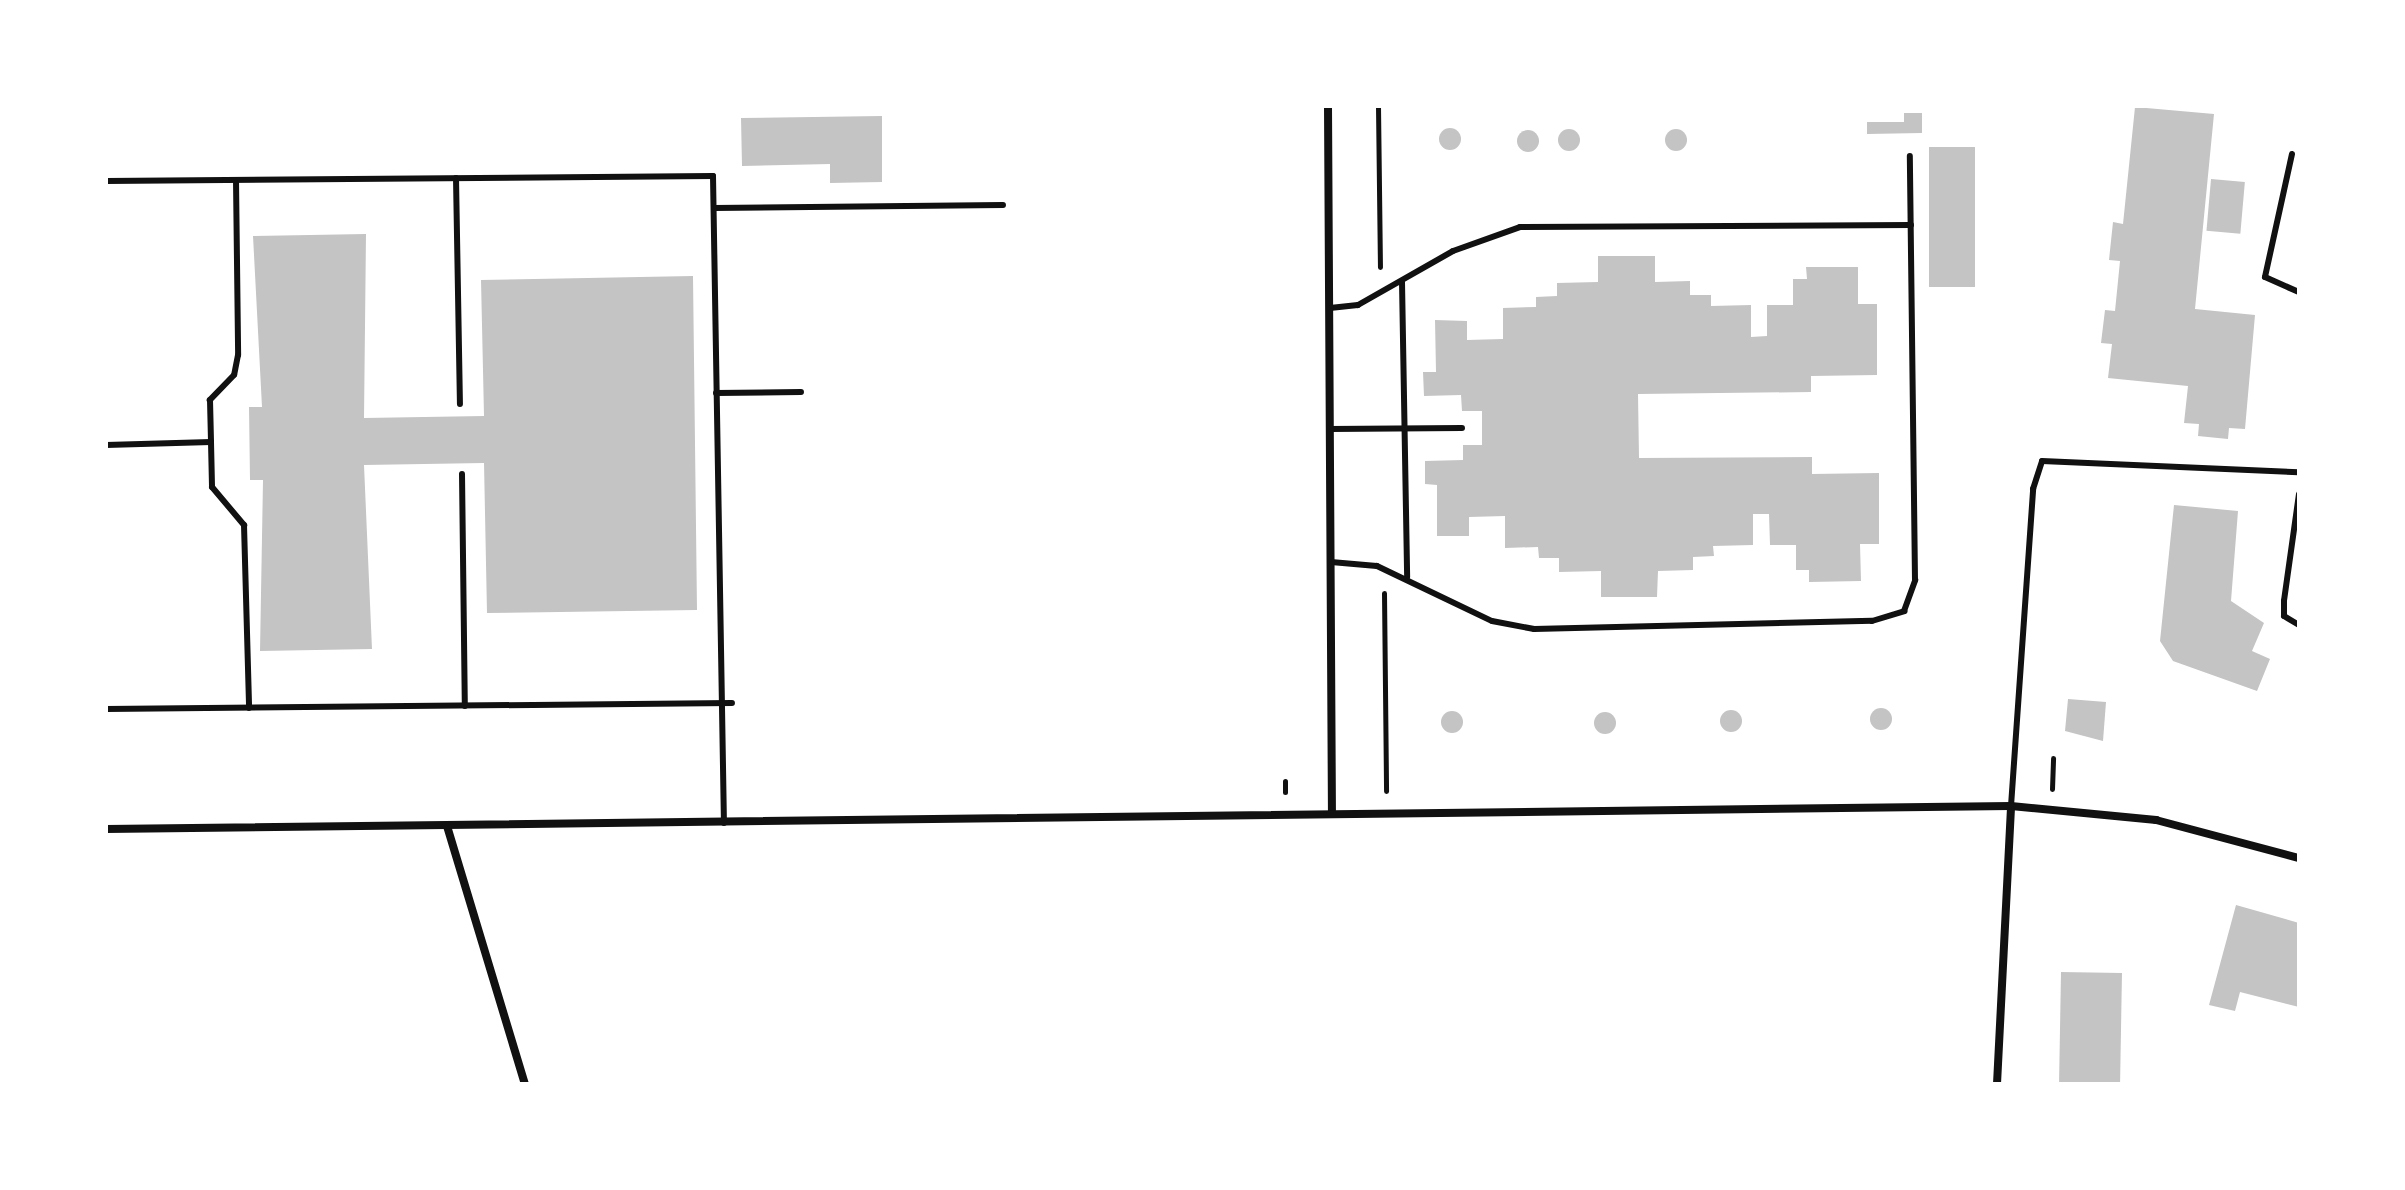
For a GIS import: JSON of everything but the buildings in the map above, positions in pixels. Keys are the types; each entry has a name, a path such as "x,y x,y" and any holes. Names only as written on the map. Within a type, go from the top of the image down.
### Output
{"street":[{"path":"1328,106 1332,813"},
{"path":"1997,1084 2011,806"},
{"path":"106,829 2011,806 2156,820 2299,858"},
{"path":"447,826 525,1084"}],"lane":[{"path":"2292,154 2265,277 2299,292"},
{"path":"1331,562 1407,577 1492,621 1534,629 1872,621 1904,611 1915,580 1910,156"},
{"path":"106,181 713,176 724,823"},
{"path":"456,178 460,404"},
{"path":"236,180 238,355 234,375 210,400 212,487 244,525 249,708"},
{"path":"714,208 1003,205"},
{"path":"1330,308 1358,305 1481,237 1520,227 1911,225"},
{"path":"1402,282 1407,577"},
{"path":"716,393 801,392"},
{"path":"1330,429 1462,428"},
{"path":"106,445 211,442"},
{"path":"2011,806 2033,489 2042,461 2299,472"},
{"path":"462,474 465,706"},
{"path":"2299,494 2284,601 2284,616 2299,625"},
{"path":"106,709 732,703"}]}
